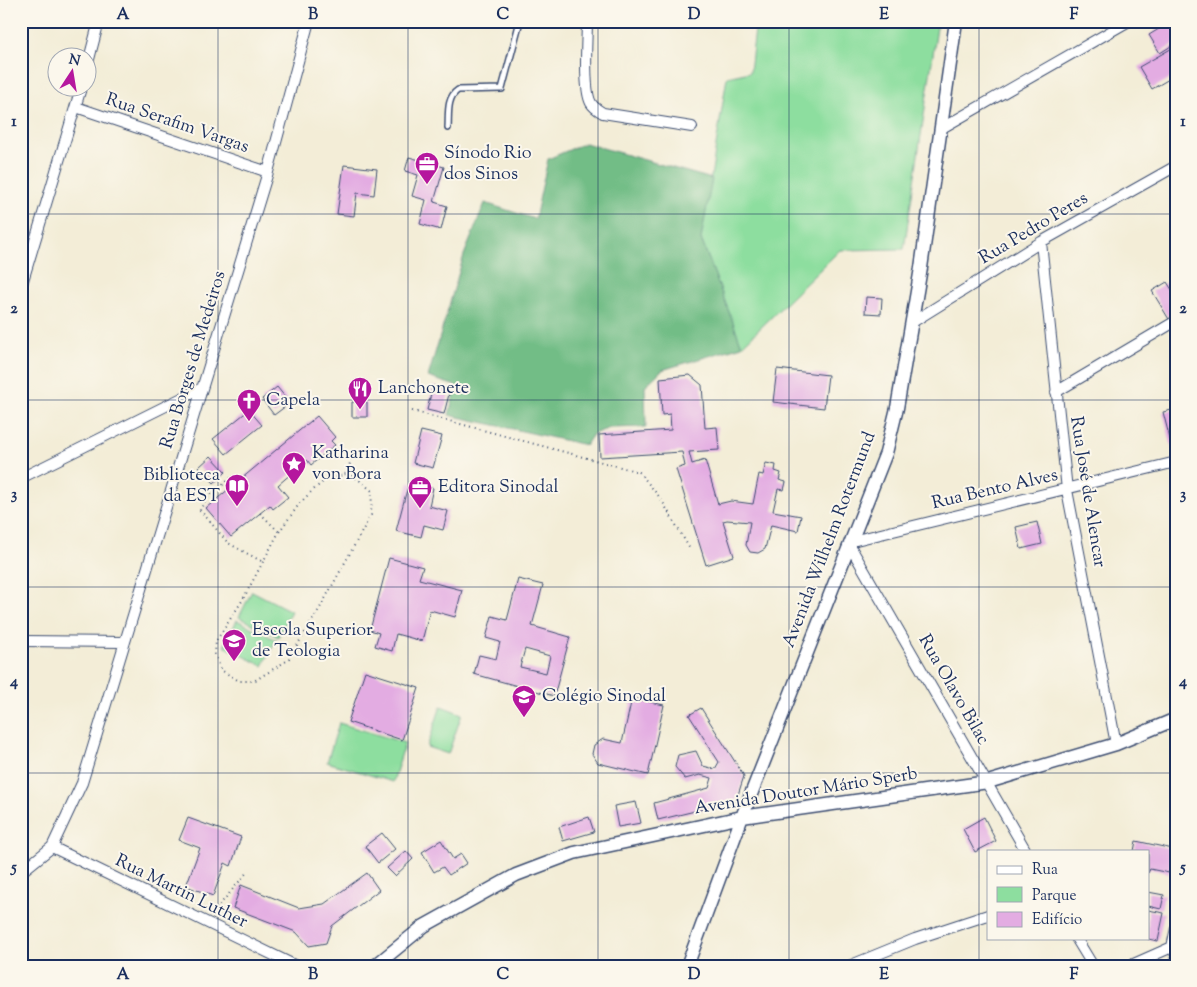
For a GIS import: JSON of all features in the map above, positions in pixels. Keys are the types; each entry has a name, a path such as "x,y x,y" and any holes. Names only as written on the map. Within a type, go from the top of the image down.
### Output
{"street":[{"path":"92,48 99,21"},
{"name":"Rua Borges de Medeiros","path":"52,847 82,783 268,172 309,21"},
{"path":"586,21 588,90 590,102 596,109 603,113 692,127"},
{"name":"Avenida Wilhelm Rotermund","path":"687,966 742,817 886,452 897,408 911,322 942,128 956,21"},
{"path":"942,128 1129,21"},
{"path":"21,287 78,98"},
{"name":"Rua Serafim Vargas","path":"76,107 268,172"},
{"name":"Rua Pedro Peres","path":"911,322 1042,242 1176,166"},
{"name":"Rua José de Alencar","path":"1042,242 1067,490 1116,744"},
{"path":"1056,392 1176,321"},
{"path":"21,478 202,388"},
{"name":"Rua Bento Alves","path":"851,543 1176,462"},
{"name":"Rua Olavo Bilac","path":"851,543 1025,850"},
{"path":"21,640 125,642"},
{"name":"Avenida Doutor Mário Sperb","path":"375,966 424,926 516,875 574,853 742,817 988,782 1116,744 1176,719"},
{"path":"21,872 52,847"},
{"name":"Rua Martin Luther","path":"52,847 296,966"},
{"path":"849,966 987,915"},
{"path":"1129,966 1174,951 1176,928"},
{"path":"1077,940 1092,966"}],"lane":[{"path":"448,128 450,98 453,93 458,90 502,89 520,21"}],"path":[{"path":"412,411 639,472 661,499 691,551"},
{"path":"346,474 355,450"},
{"path":"346,474 358,480 372,491 371,515 320,608 288,660 254,681 239,681 221,670 215,654 216,641 279,532 312,490 324,481 346,474"},
{"path":"231,478 206,499 200,510 228,543 263,562"},
{"path":"260,513 279,532"},
{"path":"206,922 248,871"}],"green space":[{"path":"756,21 938,21 904,249 840,250 742,346 701,239 727,77 750,72"},
{"path":"585,143 712,179 701,239 742,346 662,370 645,386 646,427 610,428 593,434 586,445 449,415 456,386 428,377 464,255 485,203 535,219 548,159"},
{"path":"252,591 291,611 278,637 239,617"},
{"path":"237,620 276,640 263,666 224,646"},
{"path":"441,706 462,714 448,754 427,747"},
{"path":"339,723 405,743 393,782 327,762"}],"building":[{"path":"1172,21 1176,25 1176,43 1160,53 1149,35"},
{"path":"1176,46 1176,75 1152,89 1139,67"},
{"name":"Sínodo Rio dos Sinos","path":"409,157 444,167 434,202 447,206 441,230 420,224 426,200 412,196 418,175 405,171"},
{"path":"344,165 377,169 374,195 357,193 354,216 337,214"},
{"path":"1167,282 1176,296 1176,317 1170,321 1152,291"},
{"path":"866,297 882,298 881,314 865,313"},
{"path":"777,369 828,375 824,408 773,402"},
{"path":"690,375 702,385 705,428 717,427 719,450 689,452 692,464 705,460 718,504 731,501 753,504 759,474 763,475 766,463 776,465 775,471 781,473 779,480 786,482 784,490 778,489 773,511 801,516 798,531 771,525 765,549 758,553 750,552 746,545 750,522 723,521 734,556 706,565 676,469 685,466 682,452 600,457 599,435 671,430 670,414 662,415 660,378"},
{"path":"433,386 450,390 444,414 427,410"},
{"path":"277,387 290,403 274,415 262,399"},
{"path":"352,402 367,402 367,417 352,417"},
{"path":"1176,409 1176,451 1173,451 1163,412"},
{"path":"249,410 262,425 226,454 213,439"},
{"path":"317,416 335,437 331,441 335,445 311,465 307,460 278,485 288,497 273,509 270,505 231,537 206,508"},
{"path":"421,431 442,436 433,468 413,463"},
{"path":"211,456 226,472 214,483 199,467"},
{"name":"Editora Sinodal","path":"409,482 433,488 429,506 448,511 443,530 424,525 421,537 396,531"},
{"path":"1037,522 1042,544 1021,549 1016,527"},
{"path":"389,558 423,567 419,579 462,590 455,617 430,610 422,641 396,634 392,651 375,646 379,633 370,630"},
{"path":"518,579 543,585 532,626 570,637 554,696 474,674 479,655 496,659 500,642 486,638 492,616 507,620","holes":["525,649 550,656 546,673 520,667"]},
{"path":"365,671 419,688 402,740 348,722"},
{"path":"632,698 664,705 648,775 598,763 592,754 594,745 603,739 622,743"},
{"path":"701,708 744,776 736,801 658,820 654,803 709,788 712,778 700,775 685,779 675,767 678,755 696,751 703,766 715,769 719,762 689,715"},
{"path":"636,802 641,823 618,827 614,806"},
{"path":"589,817 594,832 563,841 559,827"},
{"path":"984,817 996,841 975,852 963,829"},
{"path":"188,818 241,837 231,866 225,863 213,896 186,886 200,848 179,840"},
{"path":"382,833 395,849 378,863 365,846"},
{"path":"441,840 453,859 461,854 467,863 449,875 443,867 434,872 422,852"},
{"path":"1136,841 1173,849 1169,873 1150,869 1150,850 1134,850"},
{"path":"406,851 413,859 395,876 387,868"},
{"path":"367,873 379,890 332,926 326,943 309,946 296,932 233,908 241,885 299,908 324,904"},
{"path":"1150,892 1164,895 1161,909 1150,906"},
{"path":"1150,910 1164,913 1158,941 1150,939"}],"place":[{"name":"Sínodo Rio dos Sinos","path":"427,185"},
{"name":"Lanchonete","path":"360,410"},
{"name":"Capela","path":"249,422"},
{"name":"Katharina von Bora","path":"294,485"},
{"name":"Biblioteca da EST","path":"237,507"},
{"name":"Editora Sinodal","path":"420,509"},
{"name":"Escola Superior de Teologia","path":"234,662"},
{"name":"Colégio Sinodal","path":"524,718"}]}
